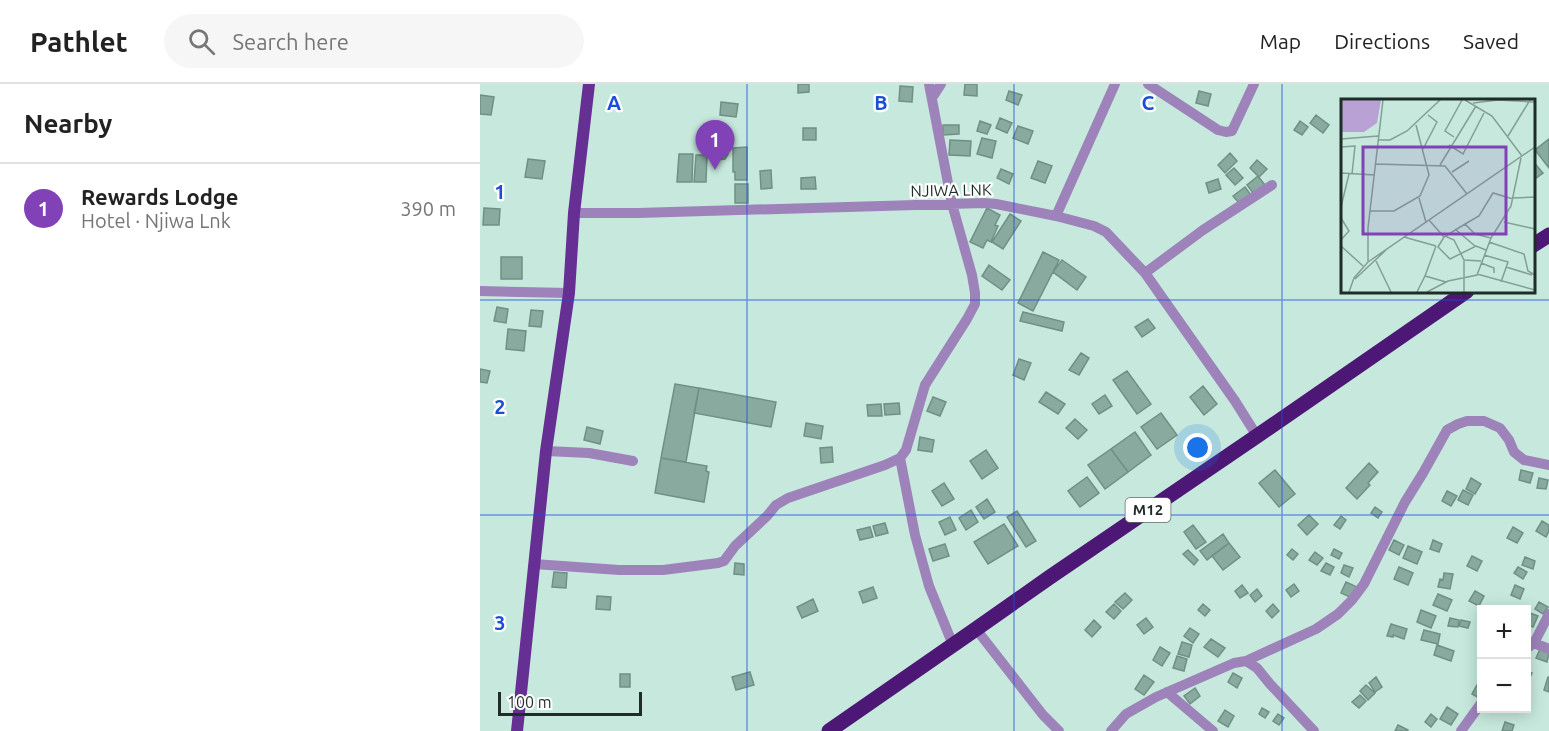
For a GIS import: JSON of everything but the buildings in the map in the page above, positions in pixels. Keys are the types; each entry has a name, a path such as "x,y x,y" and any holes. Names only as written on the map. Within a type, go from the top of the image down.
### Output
{"highway":[{"path":"1534,245 1549,235"},
{"name":"M12","path":"829,731 1466,292"}],"main road":[{"path":"517,731 546,451 568,292 574,213 589,84"}],"street":[{"path":"534,564 619,570 663,570 718,563 724,561 735,546 776,505 788,498 900,458 906,450 925,385 975,304 972,275 952,204 928,84"},
{"path":"932,98 941,84"},
{"path":"1056,216 1115,84"},
{"path":"1148,84 1226,132 1232,131 1254,84"},
{"path":"1145,273 1203,230 1272,185"},
{"name":"NJIWA LNK","path":"574,213 984,203 1056,216 1094,226 1106,232 1145,273 1257,436"},
{"path":"480,291 568,292"},
{"path":"1111,731 1126,714 1167,692 1234,663 1246,662 1316,629 1338,614 1364,584 1405,502 1447,430 1467,421 1484,421 1500,428 1514,452 1524,460 1549,465"},
{"path":"546,451 589,453 633,461"},
{"path":"900,458 915,535 929,586 953,645"},
{"path":"1531,644 1549,614"},
{"path":"976,629 1043,715 1059,731"},
{"path":"1531,646 1549,649"},
{"path":"1246,662 1257,668 1314,731"},
{"path":"1167,692 1213,731"},
{"path":"1461,731 1477,709"}],"place":[{"name":"Rewards Lodge","path":"715,170"}]}
